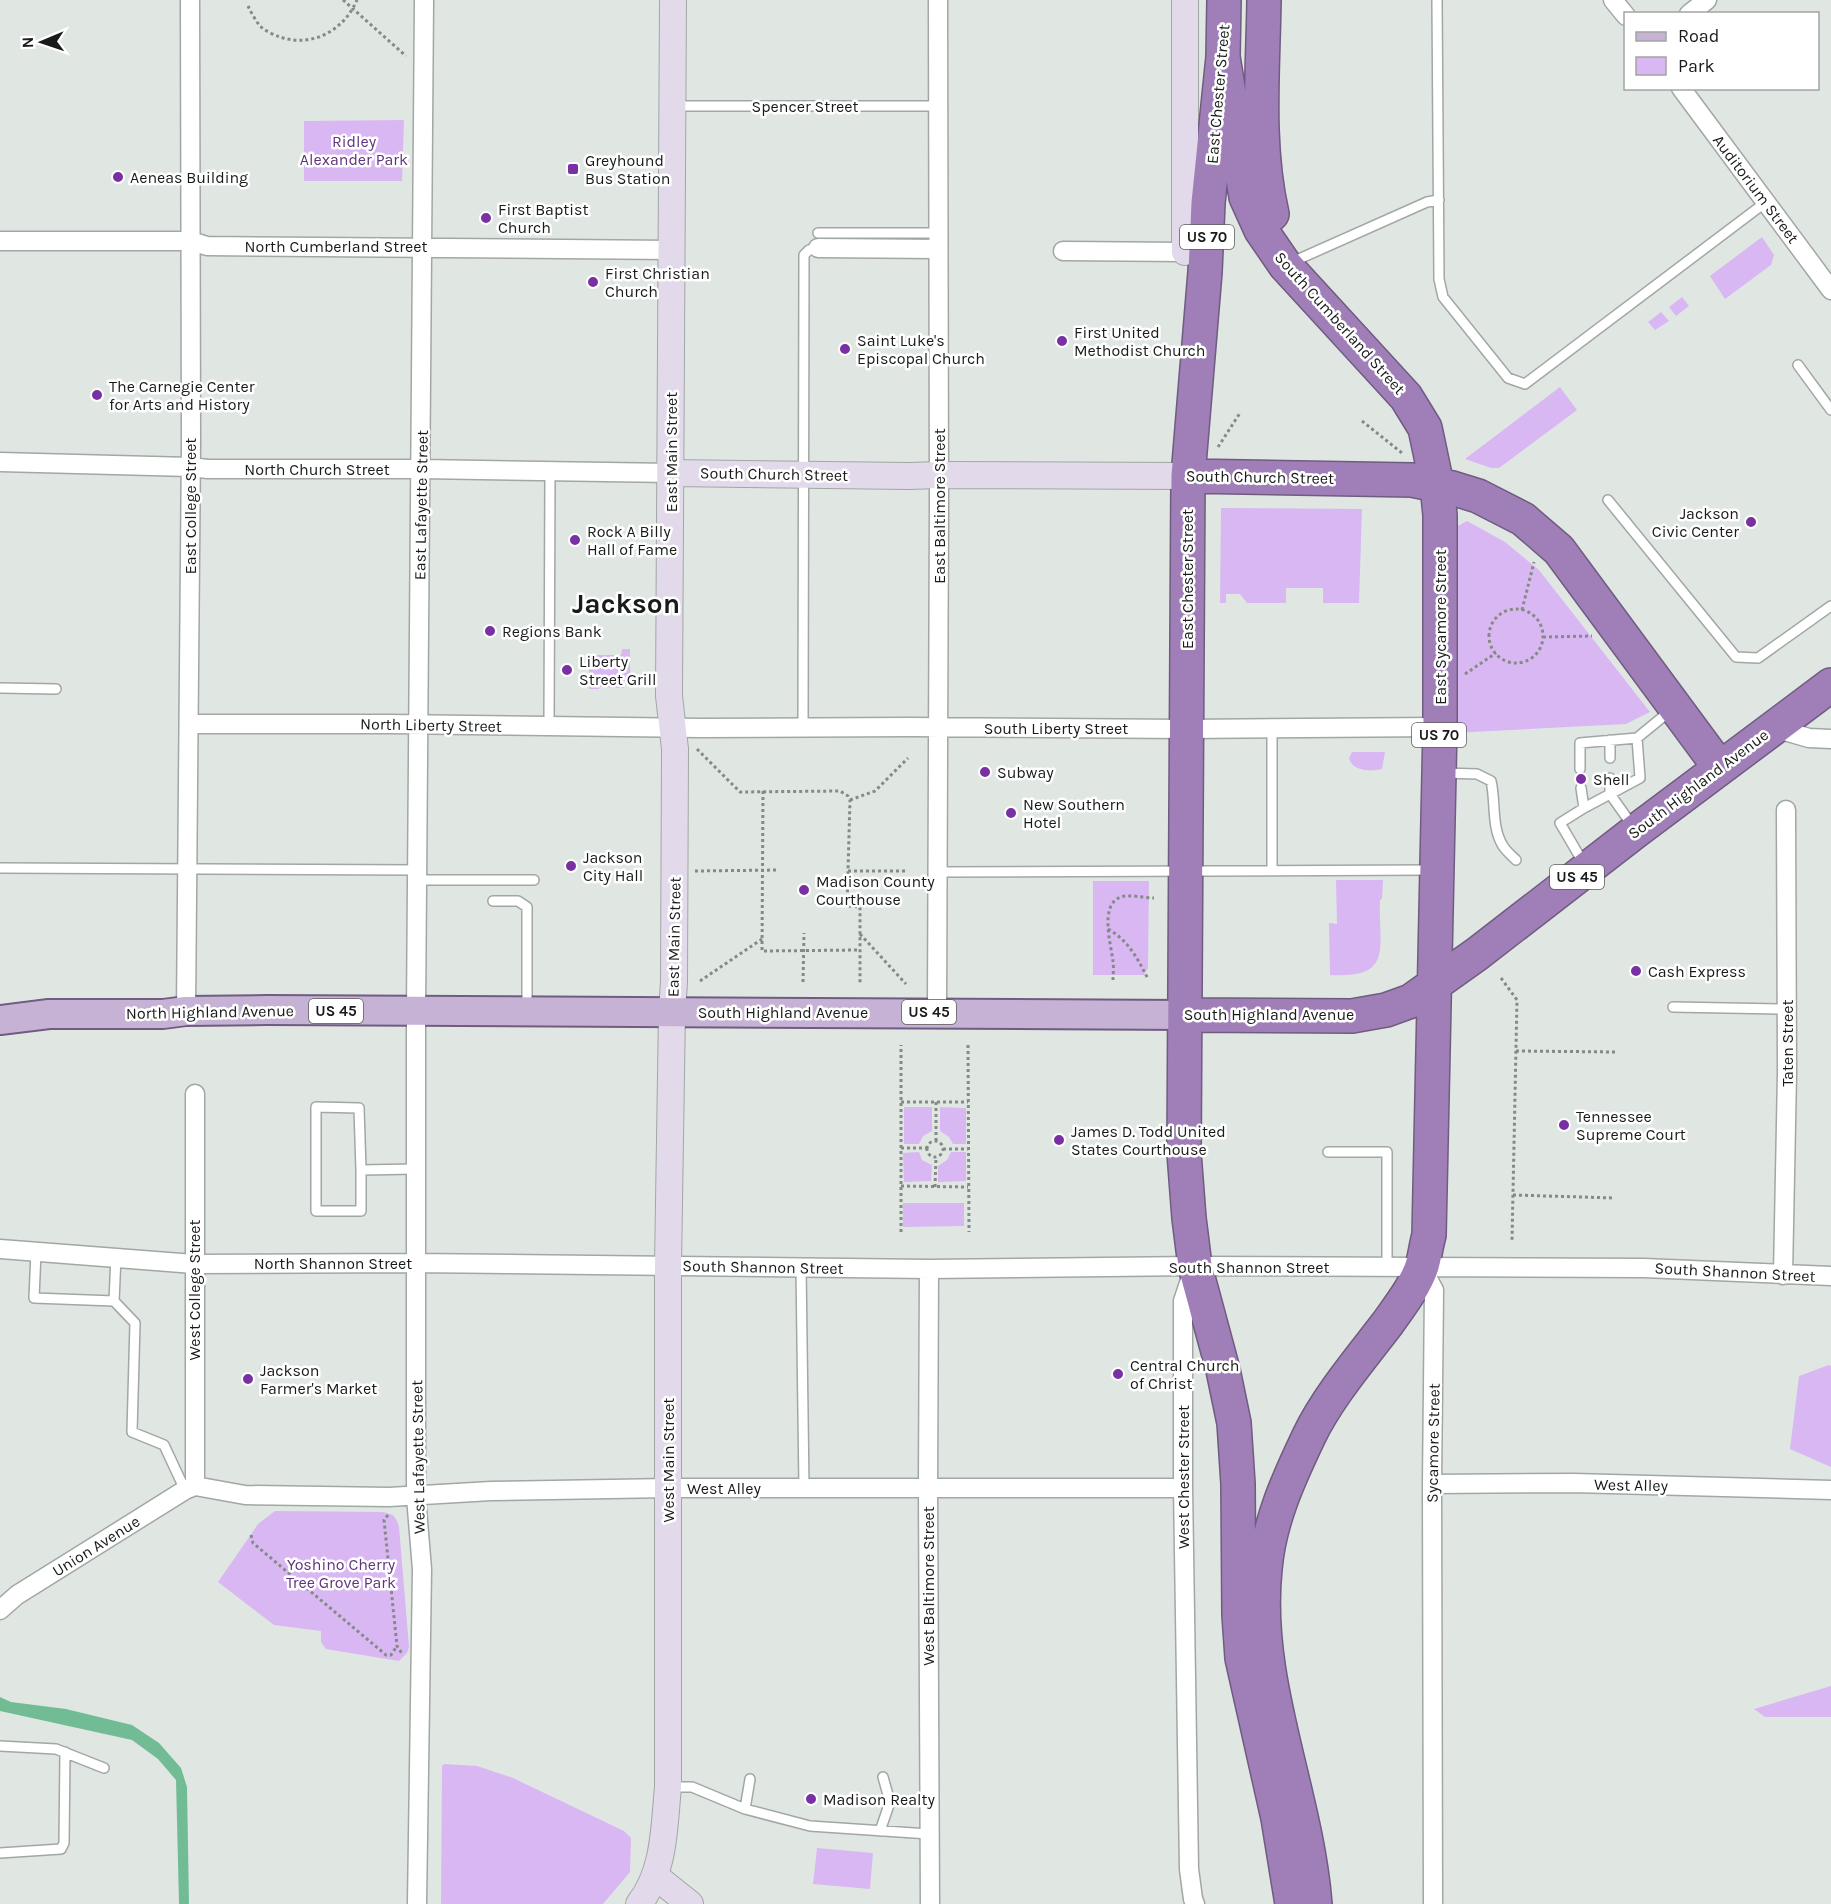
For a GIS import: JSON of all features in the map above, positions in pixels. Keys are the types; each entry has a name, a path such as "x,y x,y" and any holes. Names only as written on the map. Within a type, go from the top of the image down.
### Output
{"highway":[{"name":"East Chester Street","path":"1186,1015 1188,476 1205,272 1208,203 1223,57 1224,0"},
{"path":"1264,0 1264,171 1271,211 1285,265"},
{"name":"South Cumberland Street","path":"1223,57 1246,197 1261,230 1285,265 1406,397 1425,428 1437,485"},
{"path":"1185,252 1192,418"},
{"name":"South Church Street","path":"1188,476 1400,479 1437,485 1478,496 1523,519 1559,550 1720,768"},
{"name":"East Sycamore Street","path":"1433,986 1440,727 1440,515 1437,485"},
{"name":"South Highland Avenue","path":"1186,1015 1352,1016 1386,1010 1411,1000 1433,986 1831,686"},
{"path":"1292,1904 1289,1816 1267,1665 1263,1614 1265,1568 1272,1527 1286,1485 1311,1430 1341,1384 1395,1313 1422,1268 1429,1235 1433,986"},
{"name":"West Chester Street","path":"1186,1015 1184,1153 1195,1266"},
{"path":"1195,1266 1223,1370 1234,1423 1238,1484 1239,1615 1242,1658 1315,1904"}],"main road":[{"name":"East Main Street","path":"672,1011 675,959 675,749 669,696 673,0"},
{"path":"1185,0 1185,252"},
{"name":"South Church Street","path":"671,473 1188,476"},
{"name":"North Highland Avenue","path":"0,1020 49,1014 163,1014 186,1011 672,1011"},
{"name":"South Highland Avenue","path":"672,1011 1186,1015"},
{"name":"West Main Street","path":"639,1904 655,1876 662,1849 668,1787 668,1266 672,1011"},
{"path":"655,1876 690,1904"}],"street":[{"name":"East College Street","path":"186,1011 189,869 190,0"},
{"name":"East Lafayette Street","path":"416,1011 424,0"},
{"name":"East Baltimore Street","path":"937,1012 938,0"},
{"path":"1613,0 1624,14"},
{"path":"1692,12 1707,0"},
{"name":"Auditorium Street","path":"1682,90 1831,290"},
{"path":"818,240 938,241"},
{"name":"North Cumberland Street","path":"0,241 191,241 207,246 672,250"},
{"path":"1063,251 1185,252"},
{"name":"North Church Street","path":"0,462 190,467 208,470 421,469 671,473"},
{"name":"North Liberty Street","path":"189,724 419,724 673,728"},
{"name":"South Liberty Street","path":"673,728 1440,727"},
{"path":"1774,728 1809,738 1831,739"},
{"name":"Taten Street","path":"1783,1275 1787,1009 1786,810"},
{"name":"West Lafayette Street","path":"416,1011 416,1497 422,1569 417,1904"},
{"name":"West College Street","path":"190,1488 195,1094"},
{"name":"North Shannon Street","path":"0,1249 194,1264 416,1263 668,1266"},
{"name":"South Shannon Street","path":"668,1266 929,1269 1195,1266 1644,1268 1831,1276"},
{"name":"West Chester Street","path":"1195,1266 1183,1301 1183,1488 1189,1869 1195,1904"},
{"name":"Sycamore Street","path":"1422,1268 1434,1290 1433,1904"},
{"name":"West Baltimore Street","path":"929,1269 930,1904"},
{"name":"West Alley","path":"1432,1484 1573,1483 1831,1490"},
{"name":"West Alley","path":"190,1488 245,1495 416,1497 491,1491 669,1488 1183,1488"},
{"name":"Union Avenue","path":"0,1610 16,1595 190,1488"}],"lane":[{"path":"1437,0 1439,279 1443,297 1508,378 1525,384 1766,202"},
{"name":"Spencer Street","path":"672,106 938,106"},
{"path":"1285,265 1427,202 1439,200"},
{"path":"803,727 804,255 818,240"},
{"path":"1798,365 1831,410"},
{"path":"549,726 550,471"},
{"path":"1608,500 1736,657 1758,658 1831,606"},
{"path":"0,688 56,689"},
{"path":"1581,769 1580,743 1637,738 1675,707"},
{"path":"1272,728 1272,870"},
{"path":"1587,869 1560,823 1640,778 1637,738"},
{"path":"1610,740 1610,758"},
{"path":"1438,772 1477,774 1491,781 1495,797 1495,824 1503,846 1516,860"},
{"path":"1610,778 1610,794 1636,831"},
{"path":"1581,788 1584,808"},
{"path":"0,868 189,869 534,880"},
{"path":"938,872 1436,870"},
{"path":"493,901 518,901 527,907 527,1011"},
{"path":"1673,1007 1787,1009"},
{"path":"316,1107 359,1108 361,1170 361,1211 316,1211 316,1107"},
{"path":"1328,1152 1387,1152 1387,1267"},
{"path":"361,1170 416,1169"},
{"path":"36,1252 34,1298 114,1301 135,1323 132,1432 164,1445 190,1488"},
{"path":"114,1301 116,1257"},
{"path":"801,1267 804,1488"},
{"path":"0,1746 56,1749 104,1768"},
{"path":"0,1853 61,1849 64,1843 65,1752"},
{"path":"880,1831 890,1802 883,1777"},
{"path":"745,1809 750,1779"},
{"path":"668,1787 692,1787 745,1809 810,1826 929,1834"}],"path":[{"path":"343,0 407,57"},
{"path":"248,6 261,27 273,34 298,41 322,37 332,31 353,9 357,0"},
{"path":"1216,451 1240,413"},
{"path":"1362,421 1402,453"},
{"path":"1522,610 1534,561"},
{"path":"1510,609 1522,610 1536,617 1541,625 1543,637 1539,650 1526,661 1508,662 1496,653 1490,644 1491,627 1495,618 1502,613 1510,609"},
{"path":"1543,637 1594,636"},
{"path":"1461,677 1496,653"},
{"path":"697,749 740,792 840,791 848,796 850,800 848,906 860,907 860,983"},
{"path":"850,800 875,791 908,758"},
{"path":"763,791 762,951 860,950"},
{"path":"693,871 778,870"},
{"path":"848,870 907,871"},
{"path":"1113,980 1108,929 1109,912 1114,902 1119,897 1154,898"},
{"path":"1108,929 1131,950 1148,979"},
{"path":"803,982 804,933"},
{"path":"860,934 906,984"},
{"path":"700,981 762,939"},
{"path":"1502,978 1516,1000 1512,1240"},
{"path":"901,1045 901,1232"},
{"path":"968,1045 969,1232"},
{"path":"1516,1051 1618,1052"},
{"path":"901,1102 968,1102"},
{"path":"936,1102 936,1140"},
{"path":"936,1140 941,1143 943,1149 941,1155 936,1157 928,1154 927,1148 929,1143 936,1140"},
{"path":"901,1148 927,1148"},
{"path":"943,1149 968,1149"},
{"path":"935,1186 936,1157"},
{"path":"901,1186 969,1187"},
{"path":"1513,1196 1615,1198"},
{"path":"389,1513 384,1520 397,1646 404,1657"},
{"path":"251,1535 253,1543 386,1655 391,1655 397,1646"}],"green space":[{"name":"Ridley Alexander Park","path":"404,120 402,181 304,181 304,121"},
{"path":"1762,237 1774,255 1771,265 1725,299 1710,276"},
{"path":"1682,297 1689,306 1676,316 1669,307"},
{"path":"1661,312 1669,321 1655,330 1648,322"},
{"path":"1560,387 1577,410 1499,468 1491,468 1465,459"},
{"path":"1221,508 1362,509 1359,603 1323,603 1323,588 1286,588 1286,603 1247,603 1240,594 1226,594 1226,603 1220,603"},
{"path":"1467,521 1505,542 1539,570 1650,712 1626,724 1453,733 1456,527"},
{"path":"622,649 630,649 630,681 624,681 624,688 589,689 589,655 621,655"},
{"path":"1352,752 1385,752 1382,769 1367,770 1354,766 1349,758"},
{"path":"1336,880 1383,880 1382,899 1380,900 1379,957 1374,965 1365,972 1330,975 1329,923 1337,924"},
{"path":"1093,881 1149,881 1148,968 1144,975 1093,975"},
{"path":"904,1107 932,1107 932,1131 923,1136 919,1144 904,1144"},
{"path":"940,1107 966,1108 966,1144 953,1144 949,1137 940,1131"},
{"path":"919,1152 922,1160 932,1165 931,1181 904,1182 903,1153"},
{"path":"951,1152 966,1152 966,1181 938,1182 938,1166 947,1160"},
{"path":"903,1203 964,1203 964,1226 903,1227"},
{"path":"1831,1366 1831,1467 1790,1449 1799,1376"},
{"name":"Yoshino Cherry Tree Grove Park","path":"275,1511 383,1512 393,1515 399,1527 409,1647 407,1653 399,1661 326,1649 321,1642 321,1631 274,1625 218,1582 258,1524"},
{"path":"1831,1686 1831,1717 1765,1717 1754,1709"},
{"path":"444,1764 477,1766 513,1778 624,1831 631,1838 630,1872 603,1904 441,1904 442,1766"},
{"path":"817,1848 873,1853 870,1889 813,1884"}],"shaded area":[{"path":"0,1697 11,1702 66,1709 132,1725 159,1743 181,1768 187,1787 189,1904 179,1904 176,1780 158,1759 132,1740 0,1711"}],"place":[{"name":"Greyhound Bus Station","path":"573,169"},
{"name":"Aeneas Building","path":"118,177"},
{"name":"First Baptist Church","path":"486,218"},
{"name":"First Christian Church","path":"593,282"},
{"name":"First United Methodist Church","path":"1062,341"},
{"name":"Saint Luke's Episcopal Church","path":"845,349"},
{"name":"The Carnegie Center for Arts and History","path":"97,395"},
{"name":"Jackson Civic Center","path":"1751,522"},
{"name":"Rock A Billy Hall of Fame","path":"575,540"},
{"name":"Regions Bank","path":"490,631"},
{"name":"Liberty Street Grill","path":"567,670"},
{"name":"Subway","path":"985,772"},
{"name":"Shell","path":"1581,779"},
{"name":"New Southern Hotel","path":"1011,813"},
{"name":"Jackson City Hall","path":"571,866"},
{"name":"Madison County Courthouse","path":"804,890"},
{"name":"Cash Express","path":"1636,971"},
{"name":"Tennessee Supreme Court","path":"1564,1125"},
{"name":"James D. Todd United States Courthouse","path":"1059,1140"},
{"name":"Central Church of Christ","path":"1118,1374"},
{"name":"Jackson Farmer's Market","path":"248,1379"},
{"name":"Madison Realty","path":"811,1799"}],"district":[{"name":"Jackson","path":"626,603"}]}
